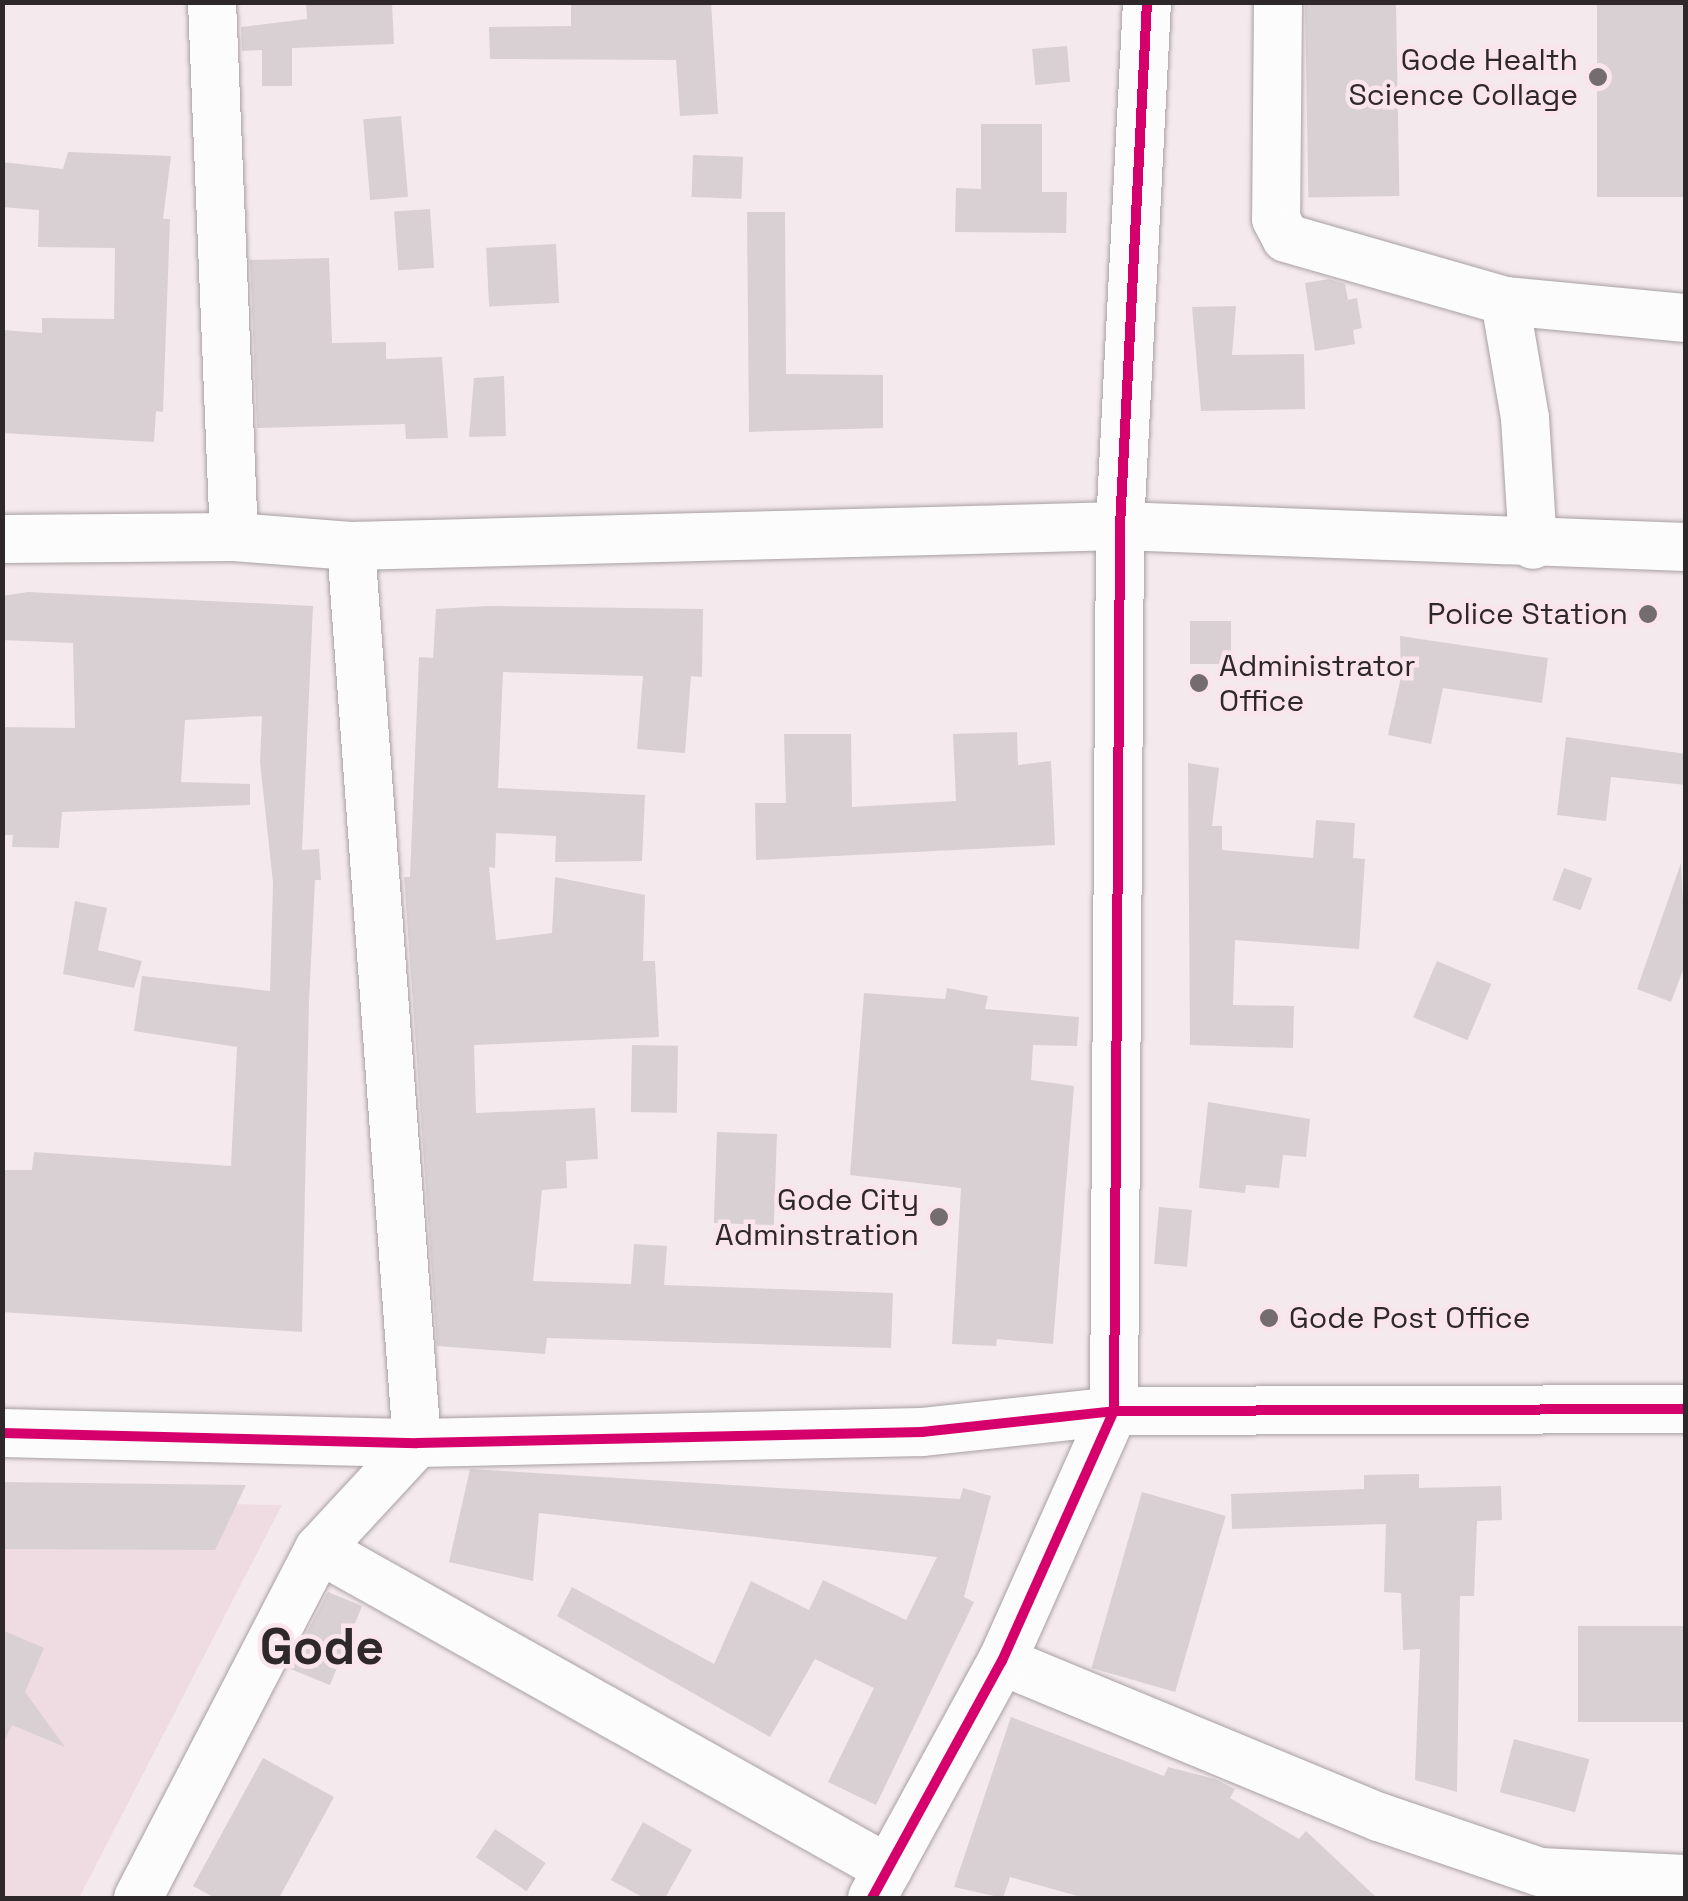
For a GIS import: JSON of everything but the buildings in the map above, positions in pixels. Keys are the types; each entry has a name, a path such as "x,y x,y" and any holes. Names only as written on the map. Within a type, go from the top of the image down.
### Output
{"street":[{"path":"212,2 234,537"},
{"path":"319,1549 880,1884 1002,1661 1114,1411 1120,526 1147,2"},
{"path":"1278,2 1276,219 1286,238 1504,301 1686,318"},
{"path":"1504,301 1525,418 1533,545"},
{"path":"2,539 234,537 351,546 1120,526 1533,545 1686,547"},
{"path":"138,1898 319,1549 417,1443 351,546"},
{"path":"2,1433 417,1443 922,1432 1114,1411 1686,1409"},
{"path":"1002,1661 1540,1885 1686,1879"}],"shaded area":[{"path":"3,1499 282,1505 79,1898 3,1898"}],"cycle path":[{"path":"872,1898 1002,1661 1114,1411 1120,526 1147,2"},
{"path":"2,1433 417,1443 922,1432 1114,1411 1686,1409"}],"place":[{"name":"Gode Health Science Collage","path":"1598,77"},
{"name":"Police Station","path":"1648,614"},
{"name":"Administrator Office","path":"1199,683"},
{"name":"Gode City Adminstration","path":"939,1217"},
{"name":"Gode Post Office","path":"1269,1318"}],"district":[{"name":"Gode","path":"322,1648"}]}
